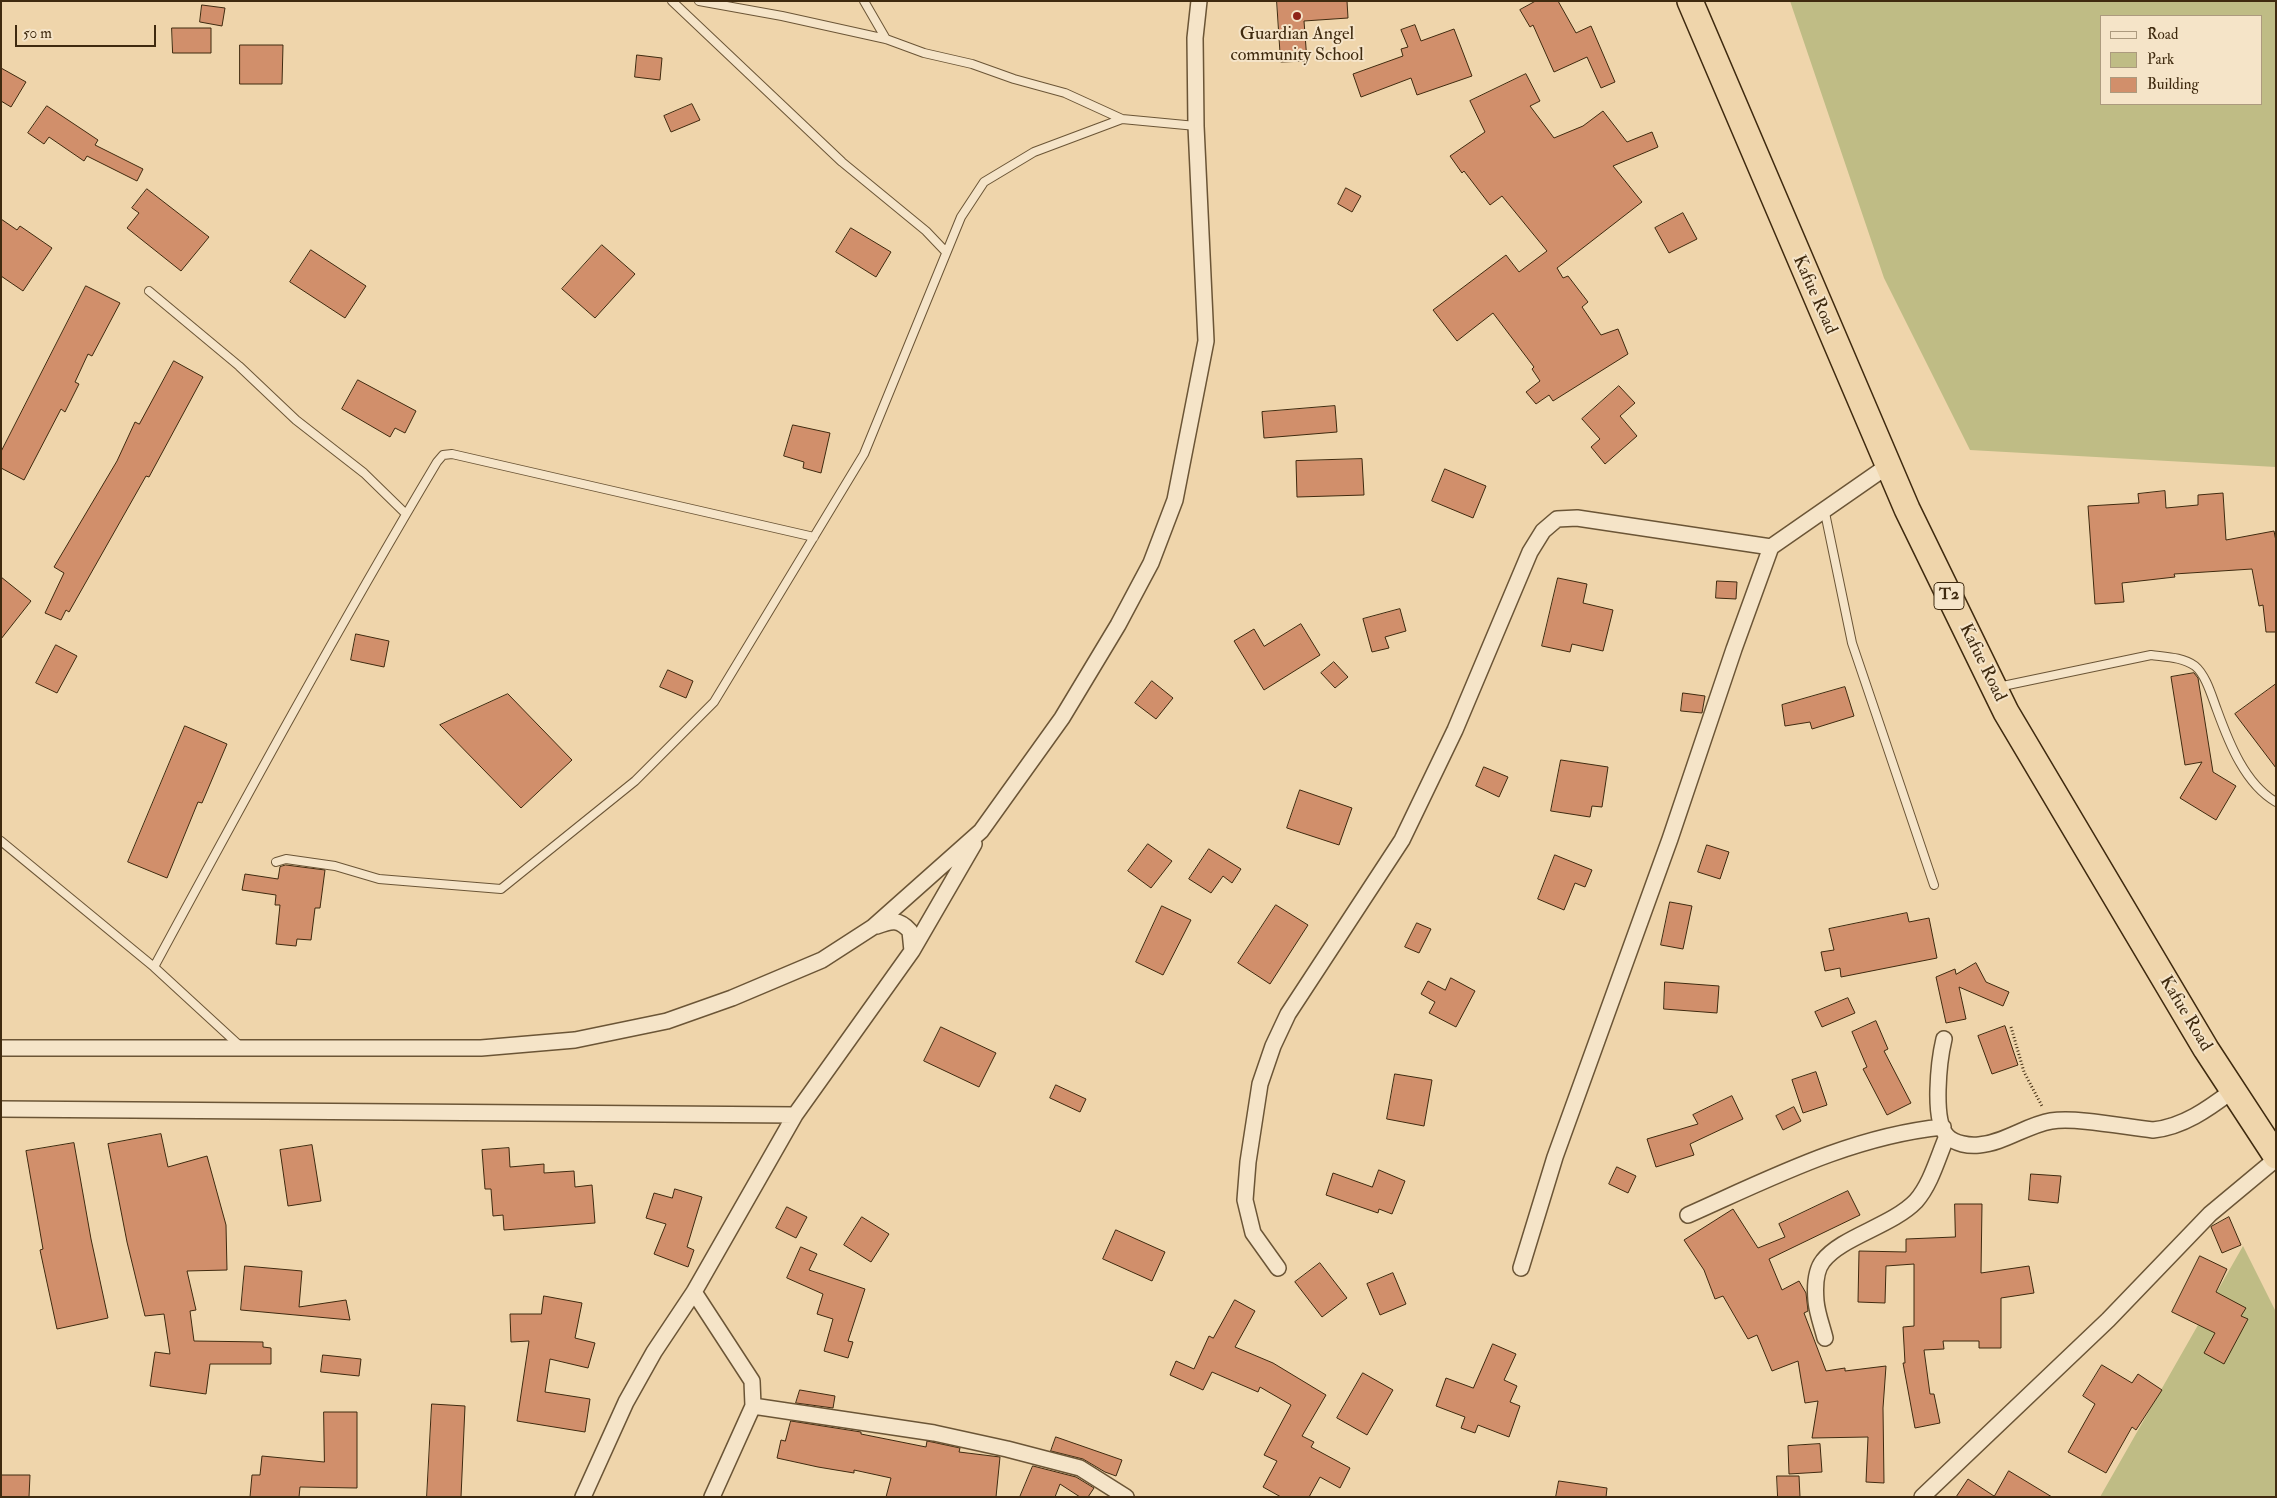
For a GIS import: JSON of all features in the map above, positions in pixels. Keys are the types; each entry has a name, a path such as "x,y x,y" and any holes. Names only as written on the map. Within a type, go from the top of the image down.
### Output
{"highway":[{"name":"Kafue Road","path":"1690,1 1744,132 1907,510 1994,688 2011,720 2232,1091 2276,1158"}],"street":[{"path":"583,1497 626,1402 654,1352 694,1292 795,1115 912,951 981,831 1062,718 1118,625 1151,563 1175,500 1206,340 1194,38 1199,1"},
{"path":"1521,1268 1555,1157 1670,839 1734,649 1771,547 1824,508 1888,465"},
{"path":"1278,1268 1253,1234 1245,1200 1248,1162 1260,1084 1273,1046 1288,1014 1402,840 1455,730 1530,552 1543,531 1557,519 1577,518 1771,547"},
{"path":"1,1048 481,1048 575,1040 668,1021 732,998 822,960 873,927 981,831"},
{"path":"873,927 892,920 903,923 910,931 912,951"},
{"path":"1825,1338 1816,1303 1816,1279 1822,1261 1834,1251 1900,1214 1917,1200 1929,1180 1945,1131 1938,1098 1940,1055 1944,1040"},
{"path":"1688,1215 1838,1150 1883,1136 1945,1131 1961,1144 1980,1146 2051,1121 2153,1130 2168,1128 2211,1107 2232,1091"},
{"path":"1,1109 795,1115"},
{"path":"1922,1497 2108,1320 2210,1214 2276,1158"},
{"path":"694,1292 752,1381 753,1406 712,1497"},
{"path":"753,1406 934,1433 1007,1449 1080,1468 1126,1497"}],"lane":[{"path":"672,1 842,162 926,231 946,252"},
{"path":"699,1 782,16 886,39 924,54 972,64 1014,79 1065,93 1122,119 1196,126"},
{"path":"864,1 886,39"},
{"path":"276,862 286,859 335,866 379,879 501,889 635,781 714,702 864,454 961,217 984,182 1034,152 1122,119"},
{"path":"149,291 240,366 296,420 364,473 406,514"},
{"path":"154,966 275,741 406,514 437,462 444,455 452,454 814,537"},
{"path":"1824,508 1852,643 1934,884"},
{"path":"1994,688 2151,655 2176,658 2196,667 2210,690 2225,731 2240,762 2265,796 2276,802"},
{"path":"1,841 154,966 242,1048"}],"path":[{"path":"2011,1027 2024,1072 2051,1121"}],"green space":[{"path":"1790,1 2276,1 2276,467 1970,450 1884,278"},
{"path":"2243,1246 2276,1312 2276,1497 2100,1497"}],"building":[{"path":"1277,1 1347,1 1348,18 1304,21 1307,61 1281,62"},
{"path":"1536,1 1558,1 1576,33 1591,26 1615,82 1601,88 1587,57 1554,72 1533,25 1530,27 1520,10"},
{"path":"202,5 225,8 222,26 200,22"},
{"path":"1415,25 1421,41 1454,29 1472,76 1417,95 1411,78 1361,97 1353,74 1403,56 1401,49 1408,47 1401,30"},
{"path":"172,28 211,28 211,53 173,53"},
{"path":"240,45 283,45 282,84 240,84"},
{"path":"637,55 662,58 660,80 635,77"},
{"path":"1,68 26,82 11,107 1,101"},
{"path":"1526,74 1540,101 1530,106 1554,138 1583,126 1603,111 1627,142 1652,132 1658,147 1613,166 1642,202 1557,268 1563,278 1568,276 1588,302 1582,307 1601,335 1618,329 1628,354 1553,401 1549,395 1536,404 1526,392 1540,381 1532,369 1534,367 1493,313 1457,341 1433,310 1506,255 1519,272 1547,251 1502,196 1490,205 1450,156 1485,132 1470,101"},
{"path":"692,104 700,120 671,132 664,116"},
{"path":"47,106 98,140 95,145 143,169 137,181 87,156 84,161 49,137 44,144 28,133"},
{"path":"1346,188 1361,196 1352,212 1338,204"},
{"path":"147,189 209,237 181,271 127,228 139,213 132,208"},
{"path":"1683,213 1697,239 1669,253 1655,228"},
{"path":"1,219 17,230 20,226 52,248 23,291 1,276"},
{"path":"851,228 891,252 876,277 836,252"},
{"path":"602,245 635,274 595,318 562,289"},
{"path":"311,250 366,286 345,318 290,282"},
{"path":"86,286 120,303 92,356 88,354 75,382 79,384 65,412 61,409 24,480 1,468 1,452"},
{"path":"174,361 203,377 149,477 146,476 69,612 66,610 61,620 45,613 64,573 54,567 117,461 135,422 139,424"},
{"path":"358,380 416,411 405,433 395,428 390,437 342,409"},
{"path":"1619,386 1635,403 1620,416 1637,436 1605,464 1591,447 1600,439 1582,419"},
{"path":"1335,406 1337,432 1264,438 1262,412"},
{"path":"793,425 830,433 821,473 803,468 804,462 784,456"},
{"path":"1362,459 1364,495 1297,497 1296,461"},
{"path":"1445,469 1486,486 1473,518 1432,501"},
{"path":"2165,491 2166,508 2198,505 2198,495 2223,493 2226,540 2274,531 2276,541 2276,632 2266,632 2263,605 2259,606 2252,569 2174,574 2175,577 2122,583 2124,602 2095,604 2088,506 2139,503 2138,494"},
{"path":"1,577 31,601 1,639"},
{"path":"1558,578 1587,584 1583,603 1613,610 1603,651 1572,644 1570,652 1542,646"},
{"path":"1717,581 1737,582 1736,599 1716,598"},
{"path":"1400,609 1406,631 1385,637 1389,648 1372,652 1363,619"},
{"path":"1301,624 1320,655 1264,690 1234,641 1254,629 1264,646"},
{"path":"356,634 389,641 384,667 351,660"},
{"path":"56,645 77,656 57,693 36,683"},
{"path":"1334,662 1348,677 1335,688 1321,673"},
{"path":"668,670 693,681 686,698 660,687"},
{"path":"2194,673 2198,678 2213,772 2236,786 2216,820 2180,798 2202,762 2185,765 2171,677"},
{"path":"1152,681 1173,698 1156,719 1135,703"},
{"path":"2276,684 2276,768 2235,714"},
{"path":"1845,687 1854,716 1812,729 1810,722 1785,726 1782,705"},
{"path":"1683,693 1705,696 1702,713 1681,711"},
{"path":"508,694 572,760 521,808 440,725"},
{"path":"185,726 227,744 202,803 198,802 167,878 128,862"},
{"path":"1561,760 1608,767 1602,807 1592,806 1590,817 1551,811"},
{"path":"1484,767 1508,777 1499,797 1476,786"},
{"path":"1300,790 1352,808 1339,845 1287,828"},
{"path":"1148,844 1172,861 1151,888 1128,871"},
{"path":"1707,845 1729,852 1720,879 1698,872"},
{"path":"1209,849 1241,869 1232,883 1223,876 1211,893 1189,879"},
{"path":"1555,855 1592,870 1585,887 1575,883 1564,910 1538,899"},
{"path":"286,865 325,870 320,908 315,908 311,940 297,939 296,946 276,944 280,905 275,905 276,895 242,890 245,874 278,879 280,867"},
{"path":"1670,902 1692,906 1683,949 1661,945"},
{"path":"1276,905 1308,925 1270,984 1238,963"},
{"path":"1162,906 1191,920 1163,975 1136,962"},
{"path":"1907,913 1909,922 1929,918 1937,958 1841,977 1840,968 1825,971 1821,952 1834,950 1829,929"},
{"path":"1417,923 1431,929 1419,953 1405,947"},
{"path":"1976,963 1986,982 2009,992 2003,1006 1959,987 1966,1019 1946,1023 1936,977 1955,969 1956,974"},
{"path":"1451,978 1475,991 1456,1027 1429,1013 1435,1002 1421,994 1428,981 1445,990"},
{"path":"1665,982 1719,986 1717,1013 1664,1009"},
{"path":"1848,998 1855,1013 1822,1027 1815,1012"},
{"path":"1876,1021 1888,1049 1884,1051 1911,1103 1887,1115 1863,1069 1867,1067 1852,1032"},
{"path":"2005,1026 2018,1065 1992,1074 1978,1036"},
{"path":"941,1027 996,1053 979,1087 924,1061"},
{"path":"1816,1072 1827,1105 1803,1113 1792,1080"},
{"path":"1395,1074 1432,1080 1424,1126 1387,1119"},
{"path":"1056,1085 1086,1099 1080,1112 1050,1098"},
{"path":"1732,1096 1743,1119 1690,1144 1694,1155 1656,1167 1647,1139 1698,1124 1693,1115"},
{"path":"1794,1107 1801,1121 1783,1130 1776,1116"},
{"path":"161,1134 168,1167 207,1156 226,1225 227,1270 187,1271 196,1310 190,1311 194,1341 263,1342 263,1347 271,1348 271,1364 210,1364 206,1394 150,1386 155,1352 170,1354 164,1314 145,1316 127,1242 108,1144"},
{"path":"74,1143 91,1239 108,1318 57,1329 40,1250 43,1249 26,1151"},
{"path":"312,1145 321,1201 288,1206 280,1150"},
{"path":"509,1148 510,1167 544,1164 544,1173 574,1171 575,1187 592,1185 595,1223 504,1230 503,1215 493,1216 491,1189 485,1189 482,1150"},
{"path":"1617,1167 1636,1176 1628,1193 1609,1184"},
{"path":"1379,1170 1405,1181 1392,1214 1379,1209 1378,1213 1326,1195 1333,1173 1372,1187"},
{"path":"2031,1174 2061,1176 2058,1203 2029,1200"},
{"path":"675,1189 702,1197 687,1247 694,1250 688,1267 654,1254 666,1224 646,1218 654,1193 672,1198"},
{"path":"1848,1191 1860,1215 1769,1259 1782,1290 1799,1281 1806,1293 1808,1311 1804,1313 1826,1371 1845,1368 1845,1371 1886,1366 1883,1408 1884,1483 1866,1482 1868,1437 1812,1438 1818,1401 1805,1403 1798,1361 1772,1371 1757,1335 1748,1339 1723,1296 1715,1299 1704,1270 1684,1240 1733,1209 1758,1248 1785,1237 1779,1224"},
{"path":"1955,1204 1982,1204 1981,1273 2029,1266 2034,1293 2001,1298 2001,1348 1979,1348 1979,1341 1943,1341 1944,1349 1924,1350 1930,1394 1934,1394 1940,1423 1915,1428 1903,1363 1905,1363 1903,1327 1914,1326 1914,1264 1886,1266 1885,1303 1858,1302 1859,1251 1906,1252 1906,1239 1955,1237"},
{"path":"787,1207 807,1217 796,1238 776,1228"},
{"path":"862,1217 889,1234 871,1262 844,1245"},
{"path":"2229,1217 2241,1245 2222,1253 2211,1227"},
{"path":"1116,1230 1165,1252 1152,1281 1103,1259"},
{"path":"801,1247 817,1254 809,1270 865,1289 848,1341 853,1342 848,1358 824,1351 833,1319 817,1314 823,1294 787,1278"},
{"path":"2200,1256 2227,1269 2216,1292 2246,1308 2241,1316 2248,1319 2224,1364 2204,1353 2215,1333 2172,1312"},
{"path":"1320,1263 1347,1298 1322,1317 1295,1282"},
{"path":"245,1266 302,1271 299,1307 346,1300 350,1320 241,1310"},
{"path":"1393,1273 1406,1304 1380,1315 1367,1284"},
{"path":"544,1296 582,1303 575,1338 595,1343 588,1368 550,1359 545,1392 590,1399 585,1432 517,1421 529,1341 511,1342 510,1314 541,1314"},
{"path":"1235,1300 1255,1311 1235,1347 1273,1363 1326,1395 1302,1436 1314,1442 1311,1447 1350,1468 1340,1488 1320,1477 1309,1497 1281,1497 1263,1487 1277,1461 1264,1455 1291,1405 1260,1387 1258,1392 1212,1372 1203,1390 1170,1375 1176,1361 1194,1369 1209,1336 1213,1338"},
{"path":"1493,1344 1516,1354 1504,1380 1517,1386 1510,1402 1520,1406 1509,1437 1478,1425 1475,1433 1461,1428 1465,1417 1436,1406 1446,1378 1473,1388"},
{"path":"323,1355 361,1359 359,1376 321,1372"},
{"path":"2102,1365 2132,1383 2138,1374 2162,1390 2136,1430 2132,1427 2106,1473 2068,1452 2095,1404 2083,1396"},
{"path":"1363,1373 1393,1390 1367,1435 1337,1418"},
{"path":"800,1390 835,1396 833,1408 796,1403"},
{"path":"432,1404 465,1406 461,1497 427,1497"},
{"path":"324,1412 357,1412 357,1488 300,1487 299,1497 250,1497 252,1475 260,1475 262,1456 324,1462"},
{"path":"791,1421 861,1432 861,1434 926,1447 927,1441 960,1448 959,1452 1000,1457 996,1497 886,1497 891,1478 854,1470 854,1473 818,1467 777,1458 781,1440 785,1441"},
{"path":"1056,1437 1122,1460 1116,1476 1083,1459 1051,1451"},
{"path":"1820,1444 1822,1472 1789,1474 1788,1446"},
{"path":"1033,1466 1076,1477 1094,1488 1088,1497 1080,1497 1060,1484 1055,1497 1020,1497"},
{"path":"2009,1471 2052,1497 1956,1497 1968,1479 1994,1496"},
{"path":"1,1475 30,1475 29,1497 1,1497"},
{"path":"1777,1476 1799,1476 1800,1497 1778,1497"},
{"path":"1559,1481 1607,1488 1606,1497 1556,1497"}],"place":[{"name":"Guardian Angel community School","path":"1297,16"}]}
